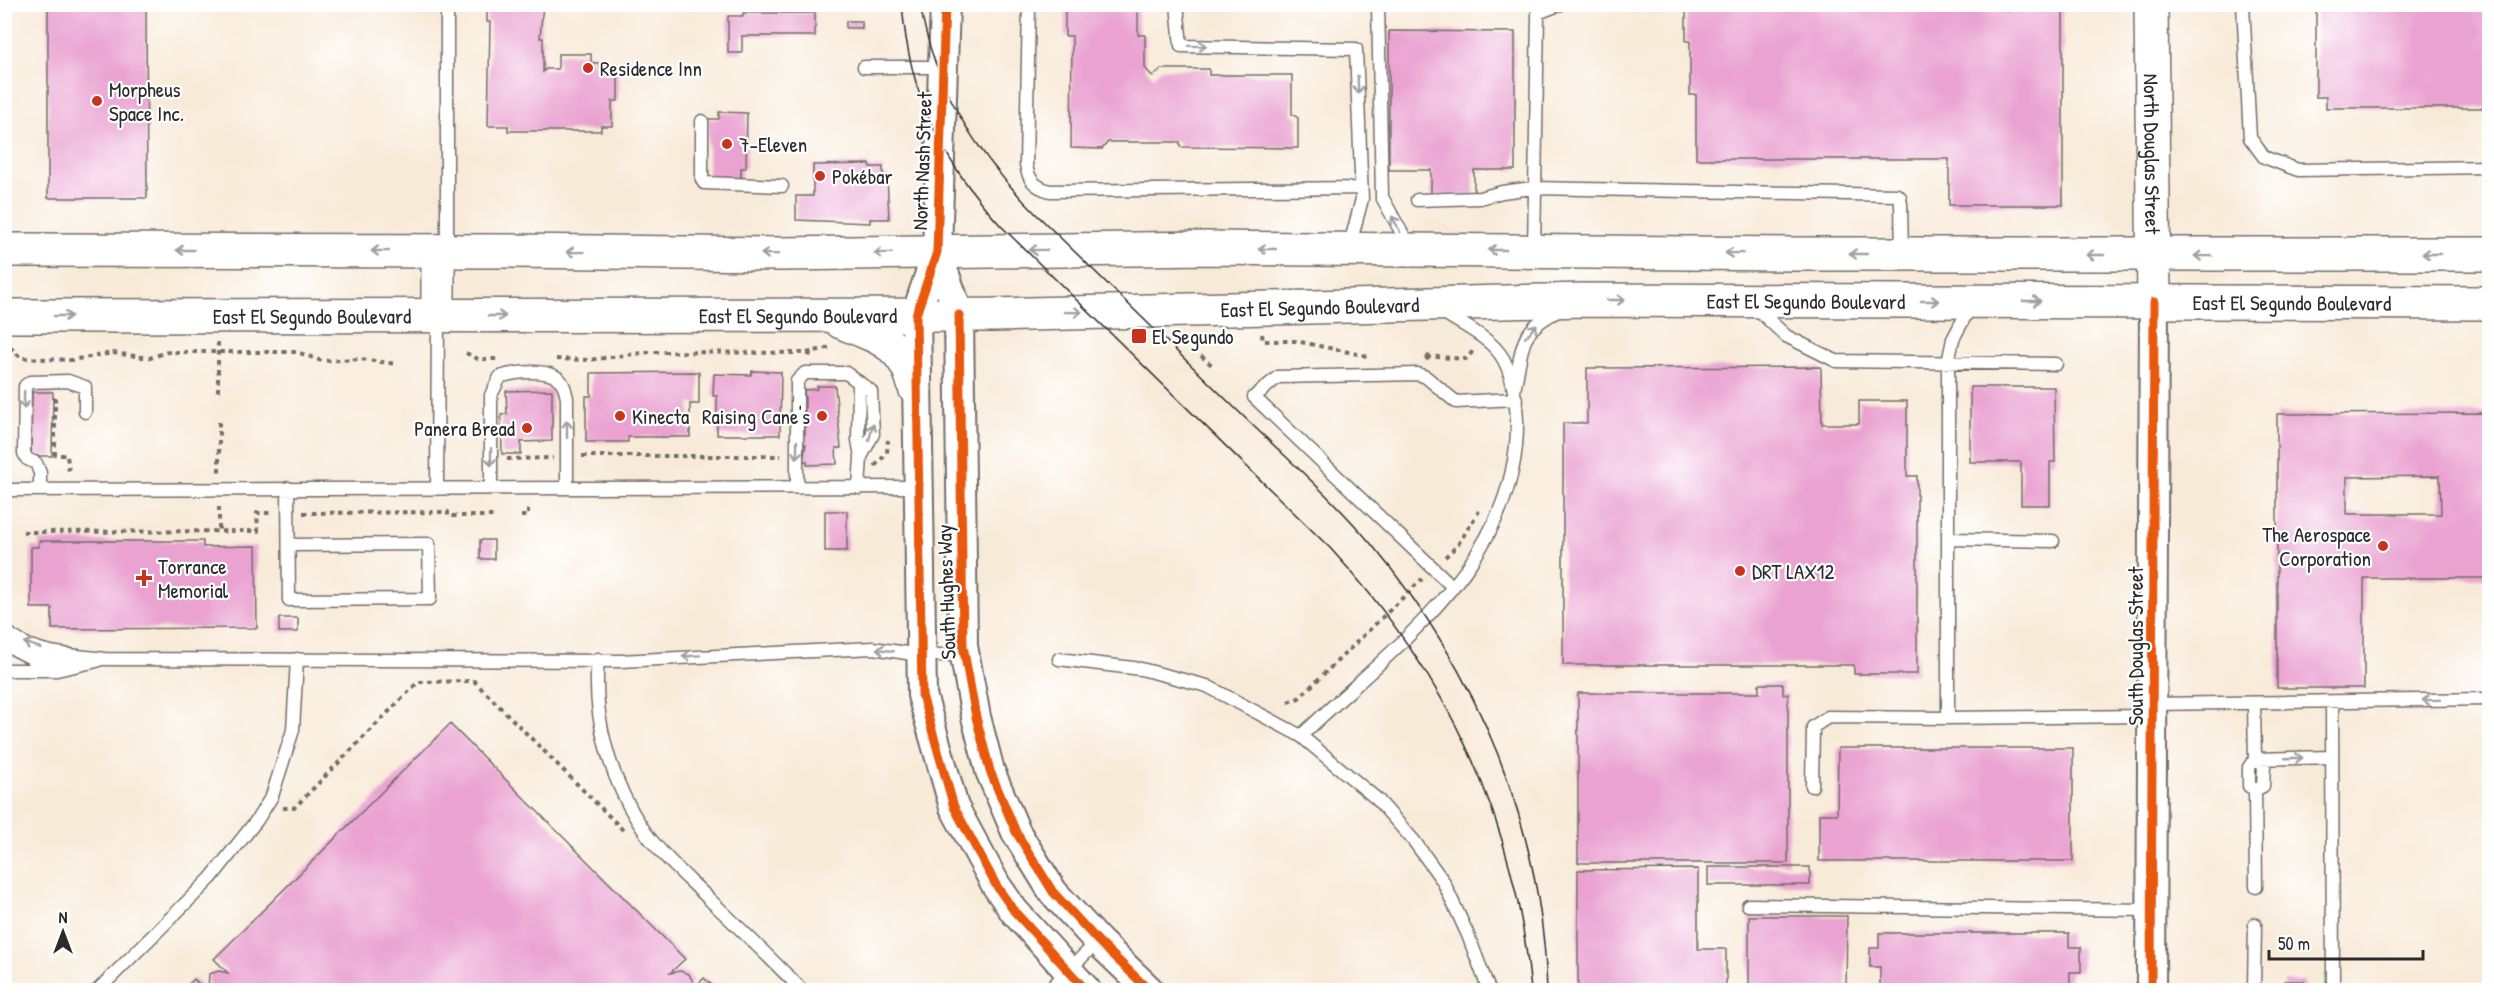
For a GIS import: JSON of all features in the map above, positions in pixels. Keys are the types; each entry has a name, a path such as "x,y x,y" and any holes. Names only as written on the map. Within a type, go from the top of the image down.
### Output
{"main road":[{"name":"North Douglas Street","path":"2151,4 2154,302"},
{"path":"4,250 782,254 1139,248 1902,254 2490,254"},
{"path":"438,316 443,251"},
{"name":"East El Segundo Boulevard","path":"7,332 438,316 959,315 1583,300 2490,303"},
{"path":"825,315 881,337 905,361 912,373 915,388"}],"street":[{"name":"North Nash Street","path":"916,315 937,252 945,4"},
{"name":"South Hughes Way","path":"937,252 959,315 964,655 976,717 990,771 1016,832 1053,892 1098,941 1149,990"},
{"name":"South Douglas Street","path":"2151,990 2154,302"},
{"name":"South Hughes Way","path":"916,315 915,388 922,695 954,807 996,885 1068,984"}],"lane":[{"path":"443,251 447,4"},
{"path":"1029,4 1026,164 1028,174 1039,188 1050,191 1361,188"},
{"path":"1177,4 1181,46 1356,49 1362,199 1349,249"},
{"path":"1378,4 1382,197 1412,249"},
{"path":"1534,250 1533,188 1538,13 1561,4"},
{"path":"2243,4 2250,138 2264,158 2298,170 2490,167"},
{"path":"864,67 943,67"},
{"path":"702,121 702,180 704,183 782,186"},
{"path":"1417,200 1480,198 1502,192 1533,188 1897,195 1900,197 1901,204 1902,254"},
{"path":"1301,736 1395,648 1453,587 1487,541 1504,503 1517,438 1515,392 1525,336 1531,328 1548,316 1583,300"},
{"path":"1748,301 1786,336 1836,361 2056,364"},
{"path":"1948,718 1948,363 1953,339 1973,301"},
{"path":"1432,304 1496,348 1515,392"},
{"path":"437,487 438,316"},
{"path":"797,487 797,381 806,373 846,373 872,391 874,404 873,434 861,457 859,488"},
{"path":"491,487 491,395 500,377 509,374 548,374 559,378 564,385 567,398 567,487"},
{"path":"1453,587 1254,397 1278,377 1418,374 1426,377 1456,402 1515,392"},
{"path":"40,490 40,473 36,464 27,459 24,453 25,386 30,382 77,384 85,387 86,412"},
{"path":"4,490 917,487"},
{"path":"288,488 289,600 430,599 429,544 289,545"},
{"path":"1948,539 2053,541"},
{"path":"4,629 23,642 56,653 104,659 598,659 620,661 873,648 920,655 964,655"},
{"path":"4,644 35,660 81,664"},
{"path":"4,670 57,670 104,659"},
{"path":"98,990 211,878 262,812 282,771 293,730 297,659"},
{"path":"598,659 595,688 602,735 618,782 645,832 675,865 802,990"},
{"path":"1059,659 1141,669 1207,686 1301,736 1378,800 1414,841 1443,881 1468,935 1489,990"},
{"path":"1812,786 1813,727 1828,717 1948,718 2152,710 2254,703 2490,699"},
{"path":"2332,702 2333,990"},
{"path":"2254,703 2255,759"},
{"path":"2255,759 2332,758"},
{"path":"2255,759 2264,766 2263,786 2255,790 2256,886"},
{"path":"1748,905 2151,910"},
{"path":"2254,990 2255,924"},
{"path":"1068,984 1098,941"}],"path":[{"path":"1261,330 1263,340 1296,341 1367,356"},
{"path":"7,332 21,358 71,360 113,353 150,358 167,352 297,352 322,361 360,359 397,364"},
{"path":"218,338 218,392"},
{"path":"1437,366 1424,356 1466,359 1479,345"},
{"path":"547,359 589,360 650,352 806,353 822,358"},
{"path":"466,353 478,359 512,359"},
{"path":"1201,356 1213,366"},
{"path":"55,396 55,455 67,454 68,473 75,472"},
{"path":"219,422 219,478"},
{"path":"491,459 784,456 784,464"},
{"path":"1288,702 1299,698 1457,546 1484,501"},
{"path":"219,507 219,531"},
{"path":"521,516 528,516 528,509"},
{"path":"302,513 448,512 448,516 496,516"},
{"path":"23,532 258,531 257,513 278,513"},
{"path":"279,807 286,810 294,808 418,682 474,681 624,831"}],"building":[{"name":"Morpheus Space Inc.","path":"48,4 146,4 147,198 48,198"},
{"name":"Residence Inn","path":"487,4 543,4 540,38 543,38 543,72 546,69 558,69 558,54 591,54 591,63 600,63 600,67 618,67 618,101 612,101 612,126 601,126 601,131 508,131 508,126 488,126 490,22 487,22"},
{"path":"1065,4 1138,4 1138,35 1145,35 1145,68 1153,77 1161,69 1209,69 1209,75 1292,75 1292,114 1298,118 1298,148 1180,147 1180,142 1108,142 1102,149 1071,148 1072,36 1065,36"},
{"path":"2316,4 2490,4 2490,108 2326,108 2326,97 2316,97"},
{"path":"1686,5 2005,5 2005,10 2063,10 2063,205 1949,205 1949,159 1696,159 1696,95 1690,95 1690,41 1686,41"},
{"path":"743,13 815,13 815,36 742,36 742,53 728,53 728,16 743,16"},
{"path":"846,21 862,21 862,28 846,28"},
{"path":"1389,31 1515,32 1515,170 1474,170 1474,195 1431,195 1431,170 1389,170"},
{"name":"7-Eleven","path":"719,112 747,113 746,168 741,168 741,180 708,179 708,119 719,119"},
{"path":"870,164 870,167 883,167 883,175 887,175 889,219 870,219 870,223 796,220 796,196 813,196 813,165"},
{"name":"DRT LAX12","path":"1821,367 1822,424 1859,424 1859,401 1907,401 1907,476 1917,476 1917,674 1854,674 1854,665 1563,665 1563,423 1587,423 1587,368"},
{"path":"752,371 781,372 780,435 717,435 717,396 713,396 714,374 751,375"},
{"path":"699,372 699,404 690,404 690,437 628,437 628,442 586,442 586,396 591,396 591,373"},
{"name":"Raising Cane's","path":"817,386 835,386 841,448 836,448 837,464 807,465 807,461 803,461 806,444 802,444 802,434 805,434 805,399 802,397 805,397 804,390 817,389"},
{"path":"1970,387 2054,387 2055,462 2050,462 2050,505 2021,505 2021,462 1970,462"},
{"name":"Panera Bread","path":"552,390 552,441 521,442 521,454 502,454 501,415 507,414 506,391"},
{"path":"32,392 53,392 52,456 31,456"},
{"name":"The Aerospace Corporation","path":"2490,413 2490,578 2364,578 2364,688 2277,688 2277,414","holes":["2440,476 2441,514 2347,514 2347,477"]},
{"path":"825,511 847,511 847,551 825,551"},
{"path":"480,540 494,540 494,559 480,559"},
{"name":"Torrance Memorial","path":"39,541 203,541 203,547 256,546 257,628 52,629 52,608 31,608 31,547 39,547"},
{"path":"279,618 298,618 298,632 279,632"},
{"path":"1759,684 1783,684 1783,694 1788,694 1788,863 1578,863 1578,693 1759,693"},
{"path":"450,724 685,959 670,973 680,971 689,974 693,982 689,990 208,989 209,974 219,971 228,973 214,959"},
{"path":"1838,748 2073,748 2073,861 1819,861 1819,814 1837,814"},
{"path":"1708,867 1810,867 1810,885 1708,885"},
{"path":"1698,869 1698,949 1726,949 1726,990 1578,990 1578,870"},
{"path":"1749,916 1847,916 1846,990 1749,990"},
{"path":"1879,933 2069,933 2069,947 2081,947 2081,972 2070,972 2070,990 1880,990 1880,967 1870,967 1870,948 1879,948"},
{"path":"704,978 717,990 692,990"},
{"path":"194,979 205,990 182,990"},
{"path":"2284,981 2304,981 2304,990 2284,990"}],"tram line":[{"path":"902,4 912,68 921,97 945,151 980,201 1001,226 1330,548 1372,596 1409,646 1441,698 1469,752 1491,808 1509,866 1523,927 1531,990"},
{"path":"920,4 927,35 947,91 976,143 994,167 1035,213 1341,510 1410,594 1443,645 1473,698 1497,753 1517,810 1532,869 1542,929 1547,990"}],"cycle path":[{"path":"945,4 937,252 916,315 922,695 954,807 996,885 1014,911 1086,990"},
{"path":"2151,990 2154,302"},
{"path":"959,315 963,646 976,717 990,771 1016,832 1053,892 1098,941 1149,990"}],"place":[{"name":"Residence Inn","path":"588,68"},
{"name":"Morpheus Space Inc.","path":"97,101"},
{"name":"7-Eleven","path":"727,144"},
{"name":"Pokébar","path":"820,176"},
{"name":"El Segundo","path":"1139,336"},
{"name":"Kinecta","path":"620,416"},
{"name":"Raising Cane's","path":"822,416"},
{"name":"Panera Bread","path":"527,428"},
{"name":"The Aerospace Corporation","path":"2383,546"},
{"name":"DRT LAX12","path":"1740,571"},
{"name":"Torrance Memorial","path":"144,578"}]}
